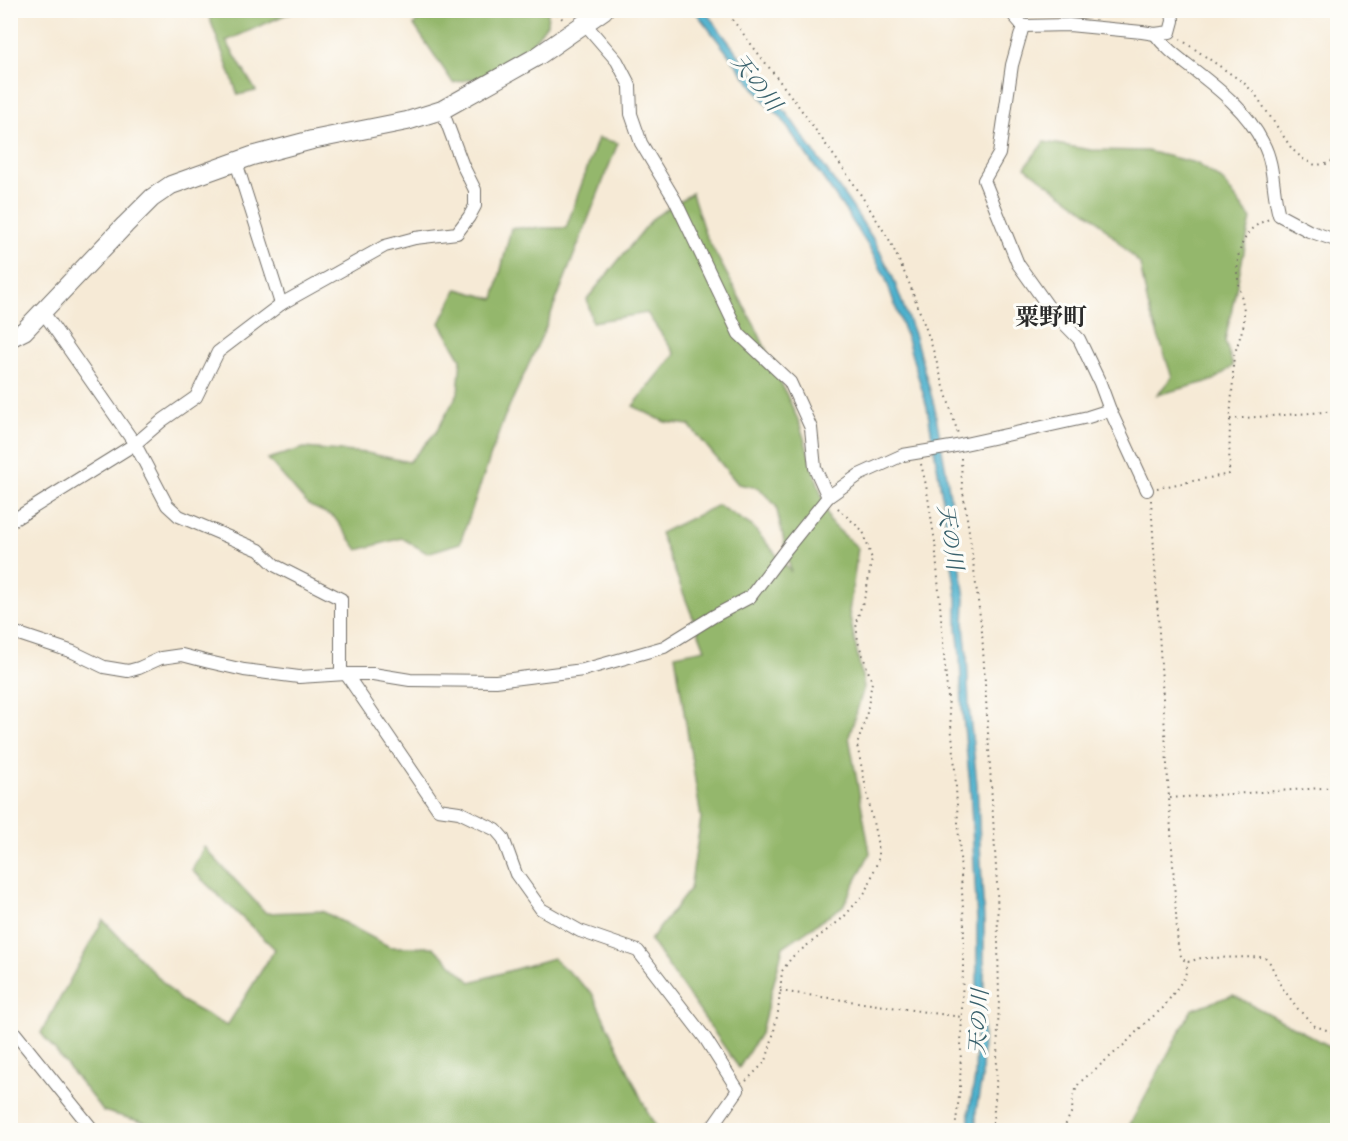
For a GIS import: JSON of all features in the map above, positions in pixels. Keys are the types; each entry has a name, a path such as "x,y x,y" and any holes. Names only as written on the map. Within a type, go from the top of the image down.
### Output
{"street":[{"path":"10,338 24,331 152,198 171,185 236,162 312,140 407,121 442,110 538,56 604,10"},
{"path":"1009,10 1023,26"},
{"path":"1023,26 1069,25 1155,34 1170,32 1173,21 1172,10"},
{"path":"586,24 617,61 630,86 632,114 641,143 675,200 739,334 790,382 811,428 815,468 828,497"},
{"path":"1023,26 1012,65 999,154 984,180 1018,264 1050,309 1079,339 1147,490"},
{"path":"1155,34 1164,46 1238,107 1252,126 1264,144 1271,165 1279,216 1338,242"},
{"path":"10,522 135,444 163,420 196,397 218,352 281,304 385,246 415,238 457,233 475,206 475,190 463,166 442,110"},
{"path":"236,162 281,304"},
{"path":"43,312 135,444 167,505 179,516 259,550 276,566 341,599 344,674 438,809 459,812 496,830 503,838 516,874 541,909 580,931 638,951 705,1038 738,1090 710,1131"},
{"path":"10,631 73,651 104,667 128,671 161,658 183,655 244,670 299,677 373,674 410,680 496,681 583,670 664,647 750,597 828,497 858,475 903,455 956,446 1088,417 1110,410"},
{"path":"10,1027 93,1131"}],"path":[{"path":"725,10 797,104 854,184 890,241 930,340 956,446 982,632 998,884 999,1000 992,1131"},
{"path":"1170,32 1244,83 1255,94 1292,148 1303,159 1316,165 1326,164 1338,158"},
{"path":"1279,216 1260,223 1249,231 1238,257 1237,274 1244,310 1244,324 1234,356 1229,474 1147,490 1152,503 1178,947 1182,959 1188,962 1201,958 1264,957 1298,1009 1315,1026 1338,1034"},
{"path":"1230,419 1338,411"},
{"path":"919,452 935,542 954,753 963,926 960,1088 956,1131"},
{"path":"738,1090 766,1061 778,1011 782,971 792,957 843,918 867,890 878,860 878,846 857,745 866,718 872,682 858,642 856,622 866,593 872,559 863,531 828,497"},
{"path":"1170,798 1338,787"},
{"path":"1063,1131 1072,1111 1079,1083 1163,1008 1185,976 1188,962"},
{"path":"780,990 962,1017"}],"green space":[{"path":"207,11 294,11 226,41 256,91 238,95"},
{"path":"427,11 548,11 547,24 511,71 453,83 414,25"},
{"path":"598,138 618,143 545,329 504,418 460,543 427,553 402,538 358,550 334,517 308,505 268,459 304,448 367,453 409,462 436,432 458,393 461,359 440,323 457,289 494,299 511,228 566,228"},
{"path":"1044,142 1091,150 1147,151 1196,163 1222,180 1251,219 1225,341 1233,366 1214,380 1157,395 1172,377 1148,306 1140,264 1095,218 1025,167"},
{"path":"692,193 705,234 757,330 799,422 830,522 858,548 849,612 864,687 849,737 870,853 843,906 783,947 761,1032 739,1068 650,940 690,889 701,818 675,655 705,649 660,533 718,505 752,526 791,572 776,506 759,488 738,484 689,425 665,422 633,406 675,354 647,313 592,322 587,299 653,218"},
{"path":"204,847 266,913 322,911 390,947 433,947 471,982 553,958 592,993 658,1130 171,1130 103,1111 41,1033 103,920 180,1000 227,1026 275,949 192,870"},
{"path":"1233,995 1337,1050 1337,1130 1127,1130 1192,1009"}],"water":[{"name":"天の川","path":"695,11 705,11 774,101 786,112 875,242 892,275 915,337 934,405 965,598 964,626 969,706 977,784 984,922 984,988 982,1078 976,1111 976,1130 969,1130 969,1111 975,1078 977,987 977,922 970,785 962,707 957,599 927,407 907,339 885,277 869,247 781,117 768,106"}],"district":[{"name":"粟野町","path":"1051,317"}]}
